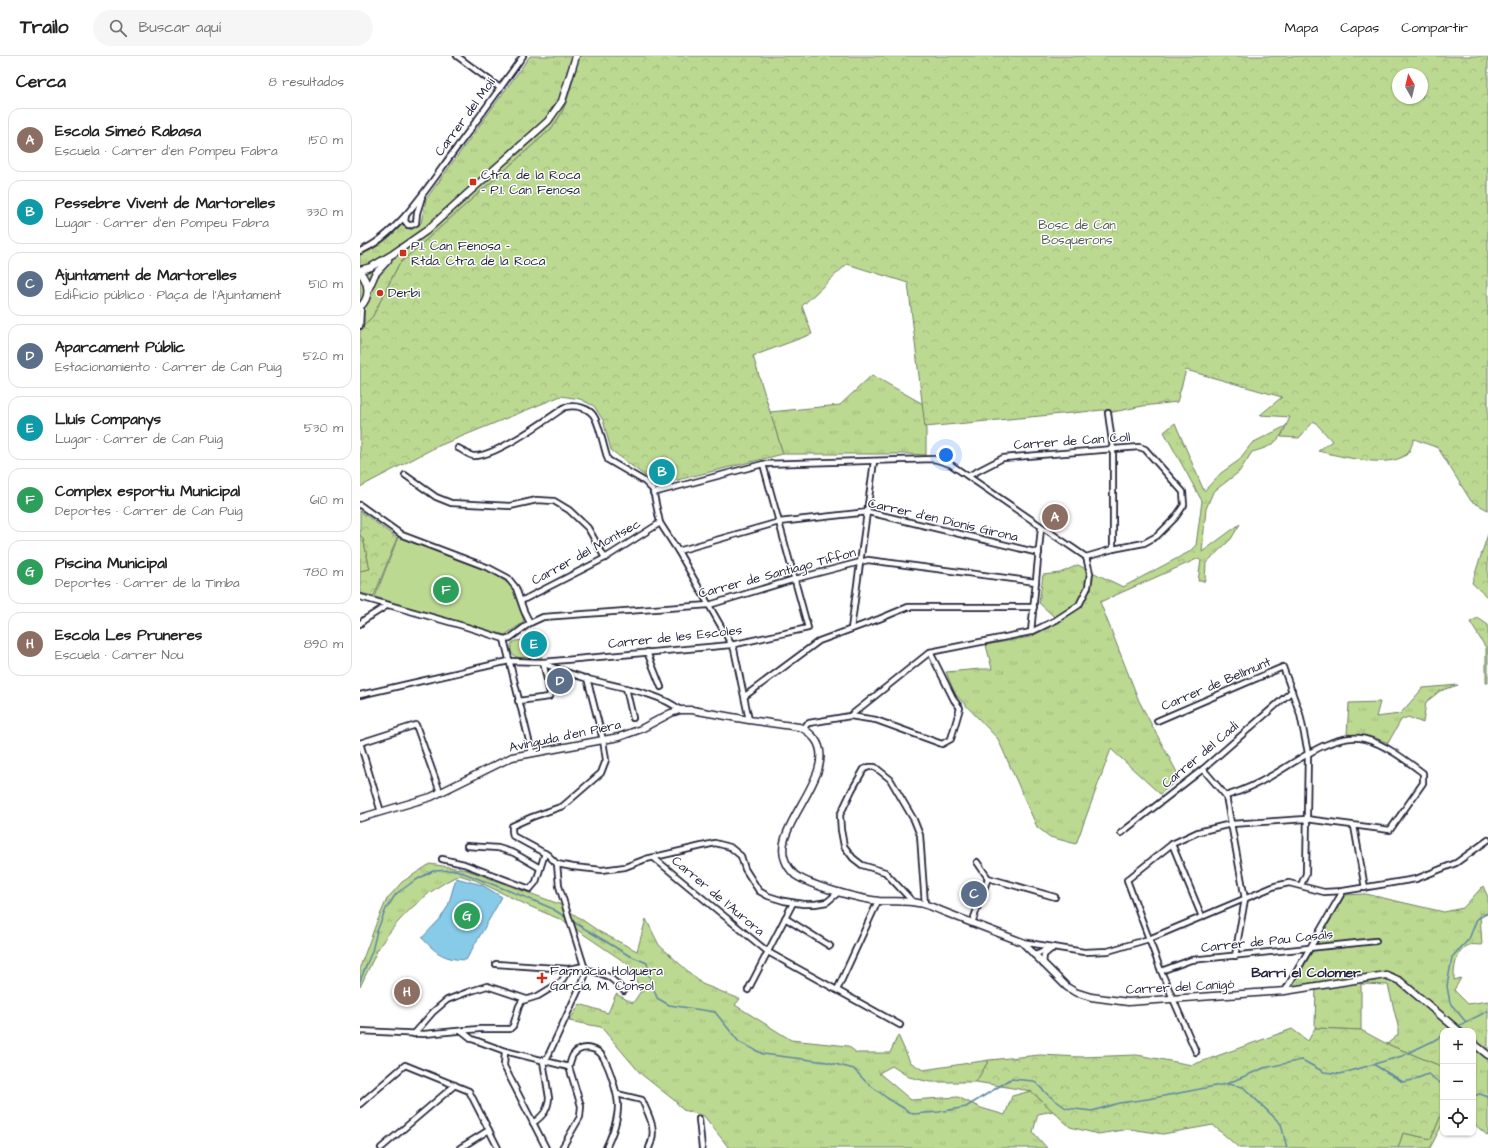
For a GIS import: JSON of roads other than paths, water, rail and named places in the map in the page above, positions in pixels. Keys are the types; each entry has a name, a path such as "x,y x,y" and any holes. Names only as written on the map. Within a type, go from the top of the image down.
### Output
{"street":[{"path":"457,56 500,88"},
{"name":"Carrer del Molí","path":"360,251 370,247 391,230 406,214 424,192 523,56"},
{"path":"368,290 366,281 360,271 371,267 393,254 426,231 548,122 562,101 576,56"},
{"name":"Carrer del Molí","path":"406,214 405,221 408,225 416,223 419,203 424,192"},
{"path":"360,326 361,307 375,274 393,254"},
{"path":"458,448 472,456 479,456 503,447 565,407 576,406 588,410 595,417 608,460 644,481 653,493 660,523 678,551 734,649 749,720"},
{"path":"1086,557 1113,549 1112,449 1108,413"},
{"name":"Carrer de Can Coll","path":"968,476 1003,458 1139,447 1145,449 1183,492 1184,505 1175,518 1157,536 1144,543 1113,549"},
{"path":"653,493 763,464 934,459 950,464 1041,528 1086,557 1090,573 1088,587 1080,605 1056,620 1031,632 930,652 850,716"},
{"path":"851,628 874,461"},
{"path":"763,464 795,580"},
{"path":"405,475 436,497 451,503 510,506 537,500 554,501 570,510 588,528 605,558"},
{"path":"360,505 402,535 489,568 508,578 516,588 530,623"},
{"name":"Carrer d'en Dionís Girona","path":"678,551 779,522 868,512 1039,553"},
{"name":"Carrer del Montsec","path":"521,601 605,558 660,523"},
{"path":"1031,632 1041,528"},
{"name":"Carrer de Santiago Tiffon","path":"504,639 510,638 530,623 543,618 709,605 868,560 1036,582"},
{"name":"Carrer de les Escoles","path":"543,662 731,645 808,628 795,580"},
{"path":"360,597 468,627 504,639 532,753"},
{"path":"360,624 388,605"},
{"path":"745,696 819,641 908,607 1034,607"},
{"path":"648,652 661,687"},
{"path":"930,652 954,700 960,708 951,738 942,744 876,720 850,716 810,723 804,728 817,743 821,758 816,777 788,829 783,852 784,860 791,870 796,875 813,885 878,901 919,903 1022,942 1084,952 1108,951 1149,940 1275,886 1289,883 1324,892 1365,888 1416,879 1456,863 1488,840"},
{"path":"360,695 509,661 543,662 587,678 626,688 672,703 680,710"},
{"path":"518,701 549,697 550,693 543,662"},
{"name":"Carrer de Bellmunt","path":"1157,721 1283,667 1292,691"},
{"path":"587,678 603,740 606,760 601,773 563,806 512,826 513,836 544,853 557,864 602,870 625,867 654,858 716,843 730,847 741,856 745,869 759,891 768,896 793,903 815,904 827,902 839,892"},
{"path":"626,688 633,718"},
{"path":"1292,691 1300,714 1308,754 1306,874 1301,885"},
{"name":"Carrer del Cadí","path":"1121,833 1203,769 1292,691"},
{"name":"Avinguda d'en Piera","path":"360,818 431,796 512,757 619,737 641,729 671,713 680,710 692,710 804,728"},
{"path":"381,812 360,743 416,726 440,792"},
{"path":"1196,1052 1172,999 1127,880 1172,844 1198,832 1231,824 1306,820 1390,830 1423,783 1423,773 1398,755 1374,742 1364,738 1347,739 1330,742 1245,790 1226,796"},
{"path":"913,902 885,872 862,866 853,858 844,846 840,815 864,769 869,766 875,767 890,779 914,820 920,835 925,905"},
{"path":"1203,769 1226,796 1245,899 1235,956"},
{"path":"1354,826 1365,888"},
{"path":"1172,844 1202,917"},
{"path":"466,846 498,848 514,854 540,868"},
{"path":"442,859 464,864 530,889 536,882 544,853"},
{"name":"Carrer de l'Aurora","path":"654,858 768,952 900,1025"},
{"path":"977,862 988,878 1054,897"},
{"path":"543,1061 547,1058 585,976 585,968 559,886 557,864"},
{"path":"972,923 988,878"},
{"path":"1285,991 1343,891"},
{"path":"837,990 878,901"},
{"path":"748,990 793,903"},
{"path":"785,918 830,946"},
{"name":"Carrer de Pau Casals","path":"1161,971 1191,960 1376,941"},
{"name":"Carrer del Canigó","path":"1022,942 1043,964 1071,989 1091,997 1128,1002 1285,991 1386,975 1400,981 1456,1028"},
{"path":"1033,953 1036,948 1042,945"},
{"path":"1033,953 1046,949 1060,948"},
{"path":"1043,964 1044,955 1051,949"},
{"path":"496,964 569,969 585,968 613,979 624,991"},
{"path":"360,1031 414,1034 479,1029 510,1029 513,1026 519,1006 526,999 538,996 561,982 569,969"},
{"path":"414,1034 433,1012 447,1000 487,986 526,999"},
{"path":"462,1031 472,1039 505,1051 569,1067"},
{"path":"1476,1045 1488,1055"},
{"path":"562,1148 580,1117 581,1106 569,1067 573,1056 578,1051 586,1048 594,1049 604,1057 617,1094 618,1107 614,1130 606,1148"},
{"path":"505,1051 504,1066 546,1148"},
{"path":"533,1123 547,1110 549,1098 543,1061"},
{"path":"360,1104 404,1065 469,1091 498,1148"},
{"path":"381,1148 455,1085"},
{"path":"617,1094 642,1100 653,1127 652,1142 649,1148"},
{"path":"699,1119 702,1148"},
{"path":"460,1148 489,1130"}],"water":[{"path":"456,878 482,885 502,897 466,960 441,955 422,938 440,919 448,906"}],"waterway":[{"path":"360,981 386,909 396,894 414,881 433,871 456,870 551,908 567,918"},
{"path":"1466,1022 1450,1003 1447,986 1452,957 1469,939 1477,919 1488,913"},
{"path":"572,921 628,955 647,963 650,979 657,998 669,1005 715,1012 739,1042 763,1054 827,1062 854,1069 866,1082 887,1098 913,1114 939,1112 966,1107 1011,1079 1034,1081 1048,1095 1066,1108 1092,1111 1119,1103 1226,1084 1264,1068 1302,1060 1324,1072 1340,1074 1402,1056 1440,1037"},
{"path":"1458,1026 1488,1011"},
{"path":"1373,1064 1403,1082 1428,1074 1440,1083"},
{"path":"1227,1084 1243,1087 1281,1124 1287,1148"},
{"path":"1476,1095 1480,1094 1488,1097"}],"place":[{"name":"Ctra. de la Roca - P.I. Can Fenosa","path":"473,182"},
{"name":"P.I. Can Fenosa - Rtda. Ctra. de la Roca","path":"403,253"},
{"name":"Derbi","path":"380,293"},
{"name":"Pessebre Vivent de Martorelles","path":"662,472"},
{"name":"Escola Simeó Rabasa","path":"1055,517"},
{"name":"Complex esportiu Municipal","path":"446,590"},
{"name":"Lluís Companys","path":"534,644"},
{"name":"Aparcament Públic","path":"560,681"},
{"name":"Ajuntament de Martorelles","path":"974,894"},
{"name":"Piscina Municipal","path":"467,916"},
{"name":"Farmàcia Holguera García, M. Consol","path":"542,978"},
{"name":"Escola Les Pruneres","path":"407,992"}],"district":[{"name":"Barri el Colomer","path":"1306,973"}],"park label":[{"name":"Bosc de Can Bosquerons","path":"1077,232"}]}
